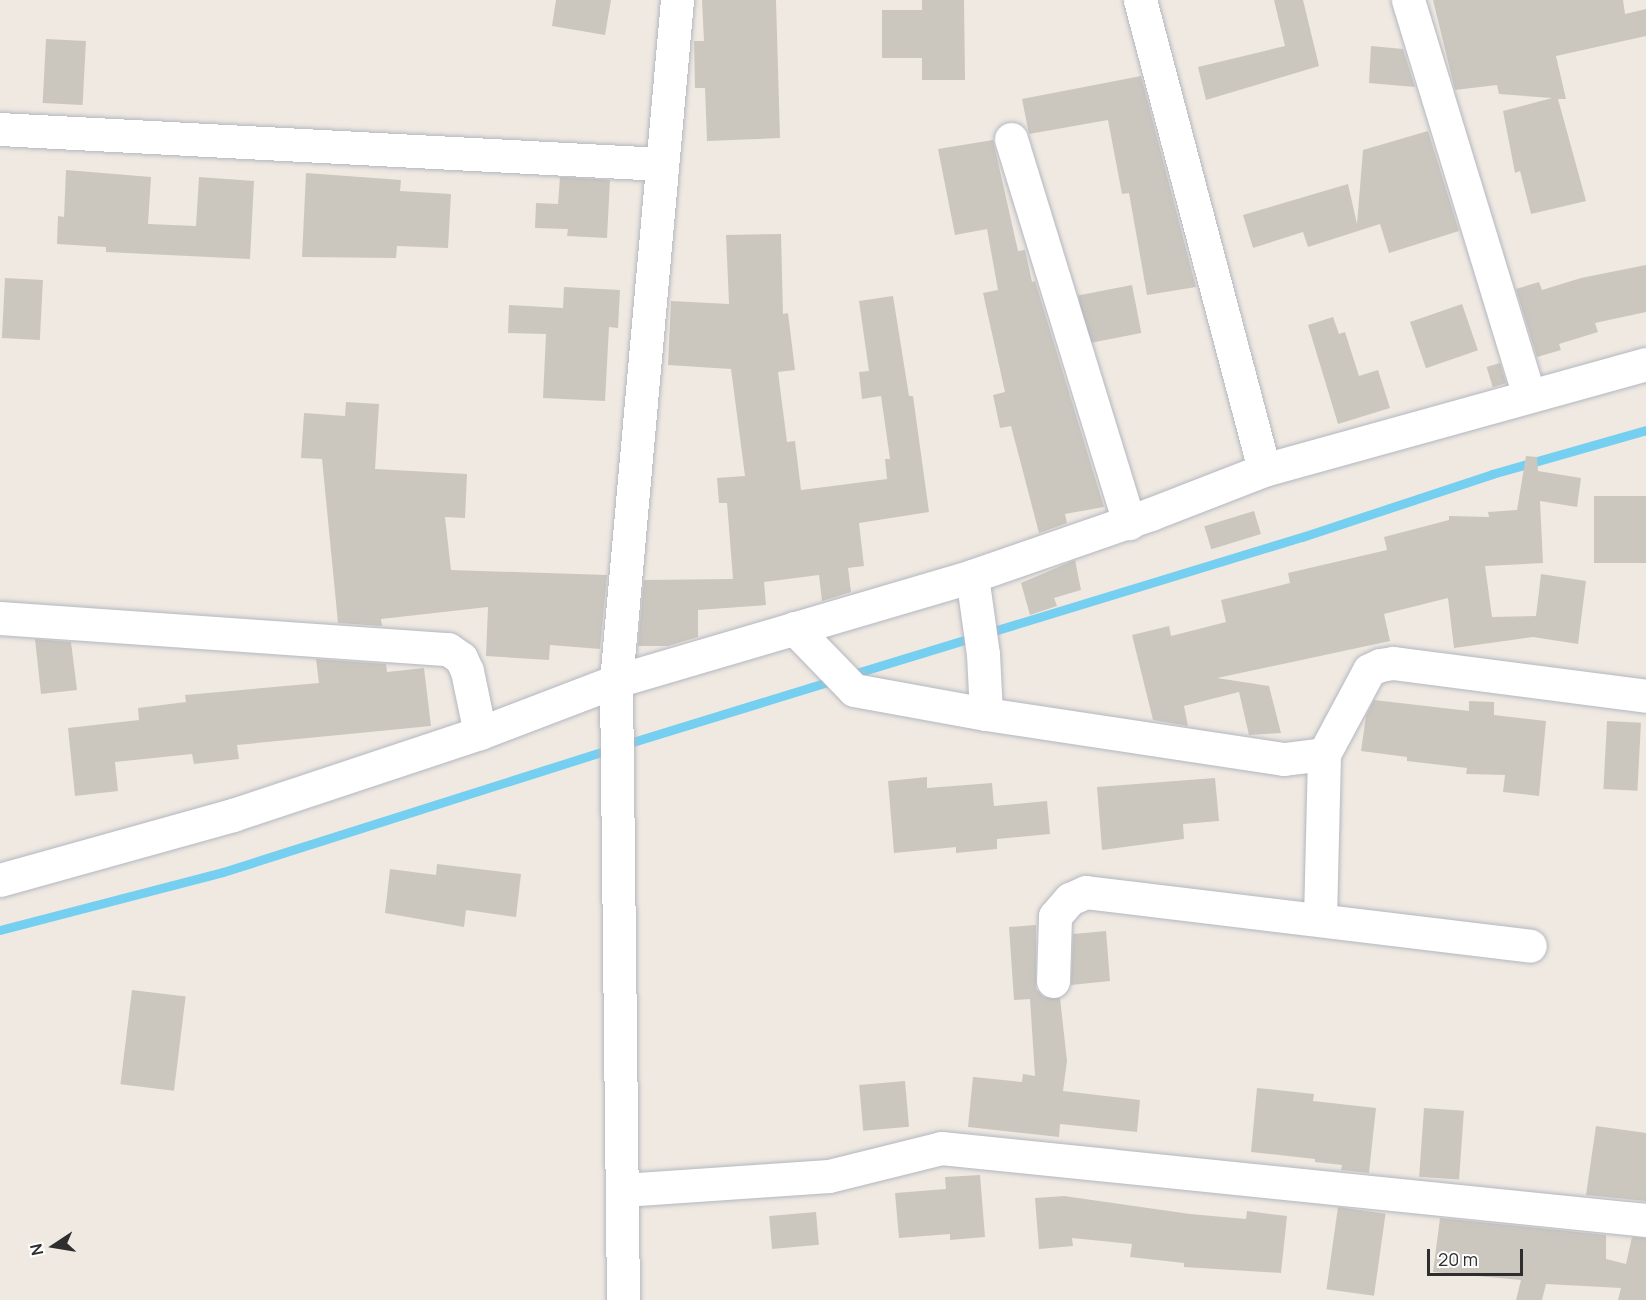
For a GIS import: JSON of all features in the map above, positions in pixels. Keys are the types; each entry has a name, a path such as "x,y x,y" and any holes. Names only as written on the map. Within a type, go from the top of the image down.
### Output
{"street":[{"path":"623,1300 616,681 677,0"},
{"path":"1140,0 1264,470"},
{"path":"1408,0 1529,395"},
{"path":"0,129 661,164"},
{"path":"1011,139 1129,522"},
{"path":"0,880 233,815 480,732 616,681 972,576 1129,522 1264,470 1646,364"},
{"path":"972,576 981,639 986,714"},
{"path":"0,618 448,649 461,658 467,671 480,732"},
{"path":"794,627 843,679 986,714 1284,759 1324,754"},
{"path":"1320,919 1324,754 1369,670 1393,663 1646,696"},
{"path":"1053,981 1055,916 1078,894 1320,919 1530,946"},
{"path":"623,1190 829,1176 941,1148 1646,1220"}],"building":[{"path":"556,0 611,0 605,35 552,26"},
{"path":"702,0 776,0 780,138 707,141 705,88 695,88 694,41 704,41"},
{"path":"922,0 964,0 965,80 922,80 922,58 882,58 882,10 922,10"},
{"path":"1274,0 1303,0 1319,66 1206,100 1198,67 1285,46"},
{"path":"1433,0 1623,0 1625,14 1646,9 1646,36 1556,56 1566,99 1558,99 1586,201 1531,214 1520,171 1515,173 1503,111 1552,98 1499,94 1497,85 1455,90"},
{"path":"46,39 86,41 83,105 43,103"},
{"path":"1371,46 1403,49 1415,87 1369,83"},
{"path":"1141,76 1196,287 1147,295 1129,193 1122,194 1108,120 1029,134 1022,99"},
{"path":"1428,131 1459,231 1389,253 1380,224 1308,247 1303,232 1253,248 1243,215 1348,184 1357,224 1363,150"},
{"path":"993,140 1018,251 1025,250 1032,282 1035,281 1104,507 1065,514 1067,523 1039,533 1011,426 1000,428 993,395 1005,392 983,293 998,290 987,229 955,235 938,149"},
{"path":"66,170 151,177 148,224 196,226 199,177 254,181 250,259 106,252 106,247 57,244 58,216 64,217"},
{"path":"306,173 401,180 400,191 451,194 448,248 397,246 396,258 302,257"},
{"path":"560,177 610,180 607,238 567,236 568,229 535,228 536,203 558,204"},
{"path":"781,234 783,314 788,313 795,370 778,372 787,442 795,441 801,490 887,479 885,459 890,459 881,396 862,399 859,372 869,371 859,301 893,296 909,396 913,396 929,512 859,523 864,566 848,568 851,592 822,601 819,575 764,582 766,605 698,610 698,637 668,646 638,646 644,580 733,579 727,503 719,503 717,478 745,476 731,369 668,365 671,301 729,304 726,235"},
{"path":"1646,265 1646,312 1595,323 1598,332 1559,344 1561,350 1537,357 1516,289 1539,282 1542,290 1581,278"},
{"path":"5,278 43,280 40,340 2,338"},
{"path":"1132,285 1141,333 1087,344 1078,295"},
{"path":"564,287 620,290 618,328 609,327 605,401 543,398 546,334 508,333 509,305 563,308"},
{"path":"1462,304 1478,350 1426,368 1410,322"},
{"path":"1333,317 1339,334 1345,332 1359,376 1378,370 1390,408 1338,424 1308,325"},
{"path":"1500,363 1506,383 1493,387 1487,367"},
{"path":"346,402 379,404 375,469 467,474 465,518 445,517 451,570 607,575 600,649 550,645 549,660 486,656 488,607 381,619 382,626 338,623 322,459 301,458 304,413 345,416"},
{"path":"1526,456 1537,457 1538,471 1581,478 1577,507 1540,501 1543,563 1485,566 1492,617 1536,616 1541,574 1586,581 1578,644 1533,637 1454,648 1448,598 1384,614 1390,641 1217,678 1269,686 1281,733 1249,735 1239,692 1184,706 1188,726 1153,720 1132,635 1169,626 1171,636 1226,622 1221,600 1290,583 1288,573 1387,550 1384,537 1449,520 1449,516 1489,517 1488,512 1517,510"},
{"path":"1594,496 1646,496 1646,563 1594,563"},
{"path":"1254,511 1261,534 1211,549 1204,526"},
{"path":"1075,560 1081,590 1054,598 1057,606 1030,615 1021,583"},
{"path":"35,639 71,642 77,690 41,694"},
{"path":"316,659 386,664 387,672 424,668 431,726 237,745 239,759 194,764 192,754 115,762 118,791 75,796 68,728 139,720 138,708 186,702 185,695 319,683"},
{"path":"1374,700 1469,711 1469,701 1494,702 1494,715 1546,721 1539,796 1503,792 1505,775 1466,774 1467,768 1407,761 1407,757 1361,751 1366,716"},
{"path":"1607,721 1641,723 1637,791 1603,789"},
{"path":"927,777 927,788 992,783 994,806 1047,801 1050,834 997,839 997,849 956,853 956,847 894,853 888,781"},
{"path":"1215,778 1219,821 1183,824 1184,839 1102,850 1097,787"},
{"path":"437,864 521,874 516,917 466,910 464,927 385,913 390,869 436,875"},
{"path":"1036,925 1036,989 1044,997 1060,998 1067,1061 1063,1091 1140,1100 1137,1132 1060,1124 1059,1137 968,1127 973,1077 1022,1082 1023,1074 1035,1076 1030,999 1014,1000 1009,927"},
{"path":"1106,931 1110,981 1071,985 1073,934"},
{"path":"132,990 186,997 174,1091 120,1084"},
{"path":"905,1081 909,1127 863,1131 859,1085"},
{"path":"1257,1088 1314,1094 1313,1101 1376,1108 1369,1173 1341,1170 1342,1165 1315,1162 1315,1159 1251,1152"},
{"path":"1424,1108 1464,1111 1459,1180 1419,1177"},
{"path":"1596,1126 1646,1133 1646,1201 1586,1195"},
{"path":"980,1175 985,1237 950,1240 950,1234 899,1238 895,1193 946,1189 945,1177"},
{"path":"1064,1196 1190,1214 1246,1219 1247,1211 1287,1216 1281,1273 1184,1267 1184,1263 1130,1257 1132,1244 1072,1238 1073,1246 1039,1249 1035,1198"},
{"path":"1338,1207 1386,1214 1374,1296 1326,1289"},
{"path":"816,1212 819,1245 772,1249 769,1216"},
{"path":"1440,1218 1606,1235 1606,1259 1626,1264 1632,1237 1646,1238 1646,1300 1618,1300 1621,1288 1546,1284 1542,1300 1516,1300 1521,1280 1433,1272"}],"waterway":[{"path":"850,675 1302,537 1492,474 1646,430"},
{"path":"623,745 834,680"},
{"path":"0,930 223,872 610,749"}]}
